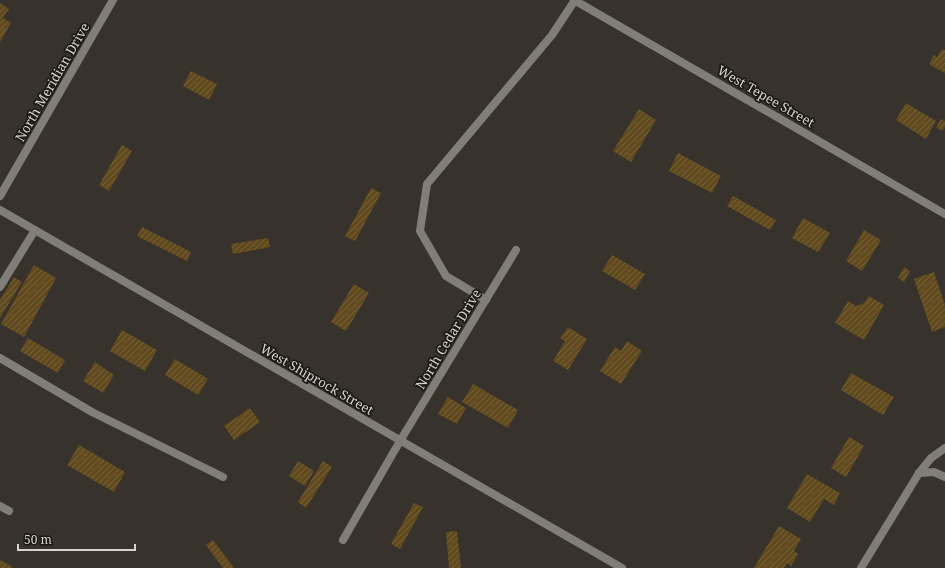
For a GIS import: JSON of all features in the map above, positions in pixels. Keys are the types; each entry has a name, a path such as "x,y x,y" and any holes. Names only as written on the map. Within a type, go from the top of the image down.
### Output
{"street":[{"name":"North Meridian Drive","path":"0,196 113,0"},
{"name":"West Tepee Street","path":"575,0 945,214"},
{"path":"486,300 446,276 420,231 427,184 552,35 575,0"},
{"name":"West Shiprock Street","path":"0,210 622,568"},
{"path":"0,287 35,230"},
{"name":"North Cedar Drive","path":"343,540 400,441 516,250"},
{"path":"0,358 92,412 223,477"},
{"path":"861,568 918,473 931,458 945,448"},
{"path":"918,473 934,472 945,477"},
{"path":"0,506 9,511"}],"building":[{"path":"0,3 9,9 3,18 11,23 0,42"},
{"path":"942,49 945,50 945,73 929,64 934,55 937,57"},
{"path":"191,71 217,84 209,100 183,86"},
{"path":"906,103 936,121 926,139 896,120"},
{"path":"639,109 656,120 631,162 613,151"},
{"path":"941,119 945,121 945,127 942,131 936,127"},
{"path":"122,145 132,151 109,191 99,185"},
{"path":"678,153 721,176 712,193 669,171"},
{"path":"371,188 381,193 355,241 345,236"},
{"path":"733,196 776,220 770,230 727,206"},
{"path":"803,218 830,233 818,252 792,238"},
{"path":"142,227 191,252 187,261 137,236"},
{"path":"864,230 881,240 862,271 846,261"},
{"path":"268,238 270,247 233,254 231,244"},
{"path":"612,255 645,274 635,290 602,271"},
{"path":"34,265 56,278 24,337 1,324"},
{"path":"904,267 910,271 904,282 898,278"},
{"path":"934,272 945,305 945,327 932,332 914,279"},
{"path":"14,277 22,282 0,318 0,300"},
{"path":"354,284 369,293 346,331 331,322"},
{"path":"869,296 884,305 864,340 835,323 848,301 856,306 864,303"},
{"path":"568,327 587,339 568,370 553,361 565,341 560,338"},
{"path":"122,330 157,350 145,371 110,351"},
{"path":"28,338 65,360 58,373 20,351"},
{"path":"627,341 642,351 621,384 600,371 615,347 621,351"},
{"path":"175,359 208,379 198,395 165,375"},
{"path":"95,362 114,375 103,393 83,381"},
{"path":"851,373 894,397 883,415 841,390"},
{"path":"473,384 518,410 508,428 462,402"},
{"path":"448,397 466,408 457,424 438,414"},
{"path":"250,408 260,422 234,440 224,426"},
{"path":"849,437 864,446 846,477 831,468"},
{"path":"79,445 125,472 114,492 67,465"},
{"path":"298,461 314,471 305,486 289,476"},
{"path":"323,461 332,467 306,508 298,502"},
{"path":"807,474 840,493 834,505 824,499 810,522 787,508"},
{"path":"414,503 423,507 400,549 391,544"},
{"path":"779,526 801,539 794,551 798,554 791,566 787,563 784,568 754,568"},
{"path":"457,531 461,568 449,568 446,532"},
{"path":"213,540 234,568 223,568 206,545"},
{"path":"0,560 13,567 0,568"}]}
